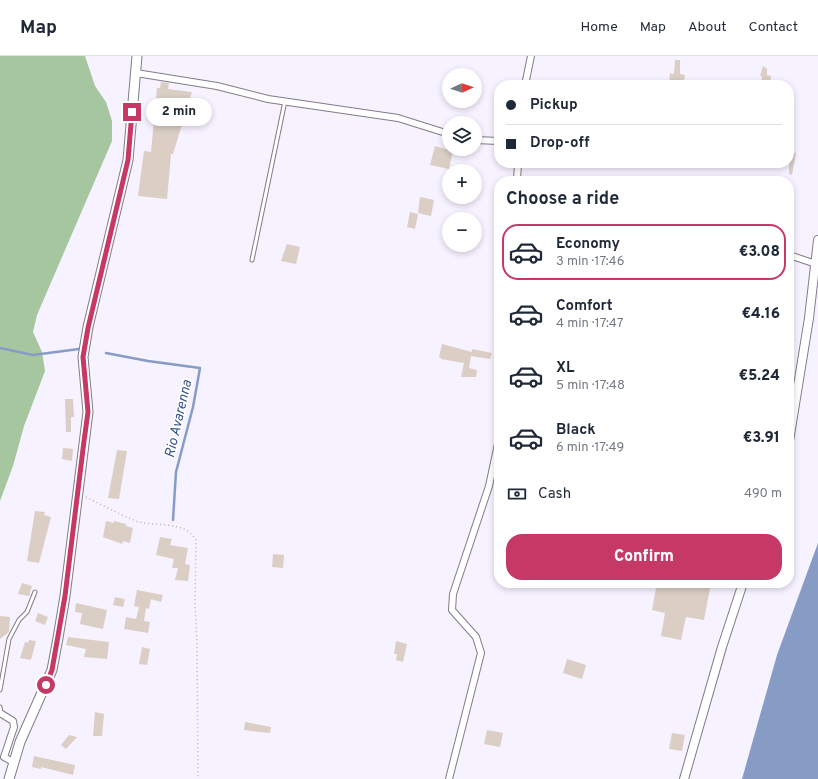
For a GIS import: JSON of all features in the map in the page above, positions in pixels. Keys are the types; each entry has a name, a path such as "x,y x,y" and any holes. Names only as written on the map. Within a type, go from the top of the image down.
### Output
{"main road":[{"path":"9,779 20,742 52,670 65,596 88,412 83,357 88,328 128,160 137,56"}],"street":[{"path":"526,80 531,56"},
{"path":"136,73 217,86 268,99 411,120 442,131"},
{"path":"482,140 494,141"},
{"path":"794,408 816,264 818,240"},
{"path":"794,257 816,264"},
{"path":"449,779 481,653 476,637 452,610 453,594 489,486 494,462"},
{"path":"684,779 722,647 741,588"},
{"path":"0,711 13,721 14,726 4,757 13,762"}],"lane":[{"path":"252,260 285,101"},
{"path":"0,690 9,639 19,620 27,612 35,592"}],"path":[{"path":"78,494 138,522 177,527 194,536 196,540 195,605 197,642 198,779"}],"green space":[{"path":"0,56 85,56 95,86 106,102 112,121 112,141 37,315 33,332 42,352 45,371 24,426 13,466 0,501"}],"water":[{"path":"818,543 818,779 742,779 777,655"}],"building":[{"path":"675,60 680,60 680,74 685,75 684,80 669,80 670,73 674,74"},
{"path":"763,66 767,69 767,75 771,76 771,80 762,80 762,76 760,76"},
{"path":"161,82 169,83 168,89 192,92 173,154 171,154 167,199 138,196 144,151 151,152 157,88 160,88"},
{"path":"435,146 442,148 442,156 452,156 450,164 442,164 442,168 430,165"},
{"path":"794,152 796,153 794,164"},
{"path":"789,168 793,168 792,175 789,174"},
{"path":"420,197 434,200 431,216 418,213"},
{"path":"410,212 418,214 415,229 407,227"},
{"path":"287,244 300,247 296,264 281,261"},
{"path":"442,344 472,352 472,349 492,353 490,359 471,356 469,368 477,370 476,377 461,377 464,363 441,359 439,357"},
{"path":"65,399 73,399 74,417 71,417 71,432 66,432"},
{"path":"63,448 73,449 72,461 62,459"},
{"path":"117,450 127,451 119,499 108,498"},
{"path":"35,511 45,512 44,515 51,517 39,563 27,561"},
{"path":"106,521 126,524 126,526 133,528 130,543 123,541 122,544 103,537"},
{"path":"160,537 172,539 170,545 188,548 185,564 190,565 188,581 175,580 178,568 172,568 174,559 156,555"},
{"path":"273,554 284,555 283,568 272,567"},
{"path":"22,583 32,586 29,596 18,594"},
{"path":"656,588 710,588 704,620 686,617 681,640 661,636 665,613 652,610"},
{"path":"137,590 163,595 161,602 151,599 149,609 146,608 144,621 150,622 148,633 124,629 126,617 136,619 139,607 134,606"},
{"path":"115,597 125,599 123,607 113,605"},
{"path":"76,603 107,610 103,629 80,624 82,613 75,612"},
{"path":"38,613 48,617 45,625 35,621"},
{"path":"0,616 10,617 9,632 0,639"},
{"path":"68,637 109,642 107,659 84,657 86,649 66,645"},
{"path":"29,640 36,641 31,660 20,658 25,642 28,643"},
{"path":"396,641 407,644 403,662 396,660 397,654 394,654"},
{"path":"142,647 150,649 147,665 139,664"},
{"path":"567,659 586,665 582,679 563,673"},
{"path":"95,712 104,714 102,736 93,736"},
{"path":"245,722 271,727 270,733 244,730"},
{"path":"487,730 503,733 500,747 484,744"},
{"path":"672,733 685,735 682,751 669,749"},
{"path":"69,735 77,737 66,749 61,745"},
{"path":"34,756 75,765 73,775 41,767 41,769 32,767"}],"waterway":[{"path":"0,348 33,355 79,349"},
{"name":"Rio Avarenna","path":"106,353 148,361 200,368 193,407 176,472 173,520"}],"route":[{"path":"46,685 52,670 65,596 88,412 87,387 83,357 88,328 128,160 132,112"}]}
